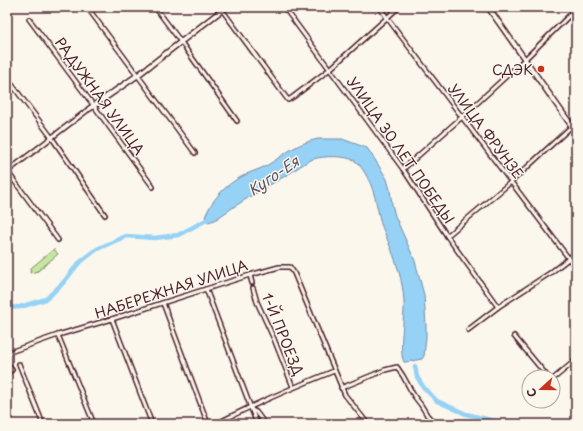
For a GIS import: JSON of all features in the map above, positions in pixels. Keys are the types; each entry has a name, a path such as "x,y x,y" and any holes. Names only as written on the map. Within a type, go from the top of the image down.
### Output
{"street":[{"path":"87,7 195,153"},
{"path":"155,7 236,121"},
{"name":"УЛИЦА 30 ЛЕТ ПОБЕДЫ","path":"284,7 403,169 447,236 498,307"},
{"name":"УЛИЦА ФРУНЗЕ","path":"379,7 576,268"},
{"path":"58,240 7,171 89,109 138,75 223,8 288,100 330,69 399,7"},
{"path":"488,7 576,132"},
{"path":"403,169 525,59 575,9"},
{"name":"РАДУЖНАЯ УЛИЦА","path":"29,19 153,187"},
{"path":"7,78 52,138 105,215"},
{"path":"447,236 511,182 576,123"},
{"path":"468,330 498,307 550,273 576,253"},
{"name":"НАБЕРЕЖНАЯ УЛИЦА","path":"7,353 58,335 282,266 290,267 294,273 334,370"},
{"name":"1-Й ПРОЕЗД","path":"250,275 252,283"},
{"name":"1-Й ПРОЕЗД","path":"254,288 257,302 274,339 293,388"},
{"path":"206,289 257,424"},
{"path":"163,303 208,424"},
{"path":"112,319 152,424"},
{"path":"58,335 94,424"},
{"path":"514,336 541,369"},
{"path":"561,372 576,360"},
{"path":"7,363 12,370 7,373"},
{"path":"20,364 43,424"},
{"path":"341,388 397,366 414,396 435,424"},
{"path":"216,424 334,370 345,396 368,424"},
{"path":"251,408 265,424"}],"green space":[{"path":"54,249 58,254 38,271 30,273 31,268"}],"water":[{"path":"318,139 342,139 367,148 387,179 395,216 415,261 424,295 426,337 424,356 422,359 404,362 402,357 404,302 401,278 381,224 375,196 370,183 362,169 355,161 346,158 334,157 313,159 215,220 208,222 205,217 219,194 229,184 266,166 298,146"}],"waterway":[{"name":"Куго-Ея","path":"7,308 20,307 46,299 63,283 78,264 97,249 126,236 155,238 178,235 212,217"},
{"name":"Куго-Ея","path":"415,366 417,377 424,388 437,401 466,414 507,424"}],"place":[{"name":"СДЭК","path":"541,69"}]}
